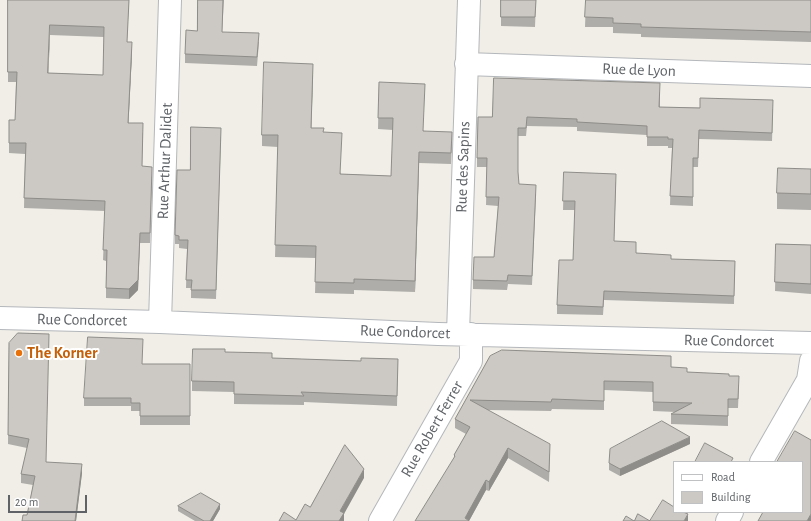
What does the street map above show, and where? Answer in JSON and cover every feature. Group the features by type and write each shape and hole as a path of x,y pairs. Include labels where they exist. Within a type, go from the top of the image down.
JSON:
{"street":[{"name":"Rue Arthur Dalidet","path":"160,322 170,0"},
{"name":"Rue des Sapins","path":"465,334 466,64 469,0"},
{"name":"Rue de Lyon","path":"466,64 811,76"},
{"name":"Rue Condorcet","path":"0,318 160,322 465,334 811,343"},
{"name":"Rue Robert Ferrer","path":"380,521 471,361 465,334"},
{"path":"762,461 808,380 811,361"}],"building":[{"path":"8,0 129,0 127,42 132,42 128,123 143,123 142,166 152,167 150,233 140,233 138,280 129,289 106,288 107,250 103,250 105,201 24,198 26,143 9,143 9,120 15,120 17,72 8,72","holes":["50,25 104,27 103,75 48,73"]},
{"path":"198,0 223,0 222,32 259,33 257,57 185,54 186,30 197,31"},
{"path":"501,0 536,0 535,17 501,17"},
{"path":"586,0 811,0 811,32 641,27 641,24 613,23 613,18 585,17"},
{"path":"264,62 313,64 311,128 324,128 323,132 342,133 340,174 391,176 393,118 378,118 379,82 425,84 423,131 452,132 451,153 419,152 415,281 354,279 354,283 315,282 316,246 275,245 278,135 262,135"},
{"path":"494,78 660,83 659,107 700,108 700,98 773,100 772,133 699,130 698,158 693,158 693,197 670,196 673,139 668,139 668,137 647,137 647,126 577,122 577,119 527,117 526,128 518,128 518,172 519,184 536,185 532,276 508,275 507,281 473,280 474,257 494,257 499,197 486,197 487,158 477,158 478,117 492,117"},
{"path":"191,127 221,128 216,290 191,290 192,280 186,280 188,240 179,240 179,236 175,235 177,170 190,170"},
{"path":"778,168 811,169 811,194 777,193"},
{"path":"564,172 616,174 614,241 636,242 636,253 671,255 671,259 735,261 734,296 604,291 603,307 557,305 559,260 573,260 575,201 563,201"},
{"path":"776,244 811,245 811,284 775,282"},
{"path":"18,333 49,334 46,462 82,464 75,521 22,521 23,515 27,515 35,476 21,474 29,439 8,435 9,343"},
{"path":"88,337 143,339 142,364 190,364 190,416 140,416 140,403 131,403 131,398 84,398"},
{"path":"193,349 225,349 225,352 272,353 272,358 361,361 361,358 398,359 397,396 301,392 304,396 234,394 234,382 192,381"},
{"path":"502,350 671,356 671,367 687,368 687,372 729,374 729,376 739,376 738,399 728,399 728,416 671,414 692,403 653,402 653,382 604,381 604,401 552,399 551,402 470,400 550,444 549,472 508,448 489,482 486,480 465,518 469,521 415,521 455,456 454,455 470,427 455,419 490,356"},
{"path":"662,421 690,437 620,469 609,463 610,449"},
{"path":"795,431 811,440 811,514 807,521 758,521 762,513 803,513 803,461 778,461"},
{"path":"705,443 733,458 732,461 696,461"},
{"path":"345,445 364,469 340,511 344,513 339,521 279,521 284,512 296,520 305,504 310,507"},
{"path":"201,493 220,504 210,521 204,521 178,506"},
{"path":"663,500 673,506 673,513 688,514 684,521 650,521"},
{"path":"638,514 650,521 634,521"},
{"path":"626,516 634,521 623,521"}],"place":[{"name":"The Korner","path":"19,353"}]}
